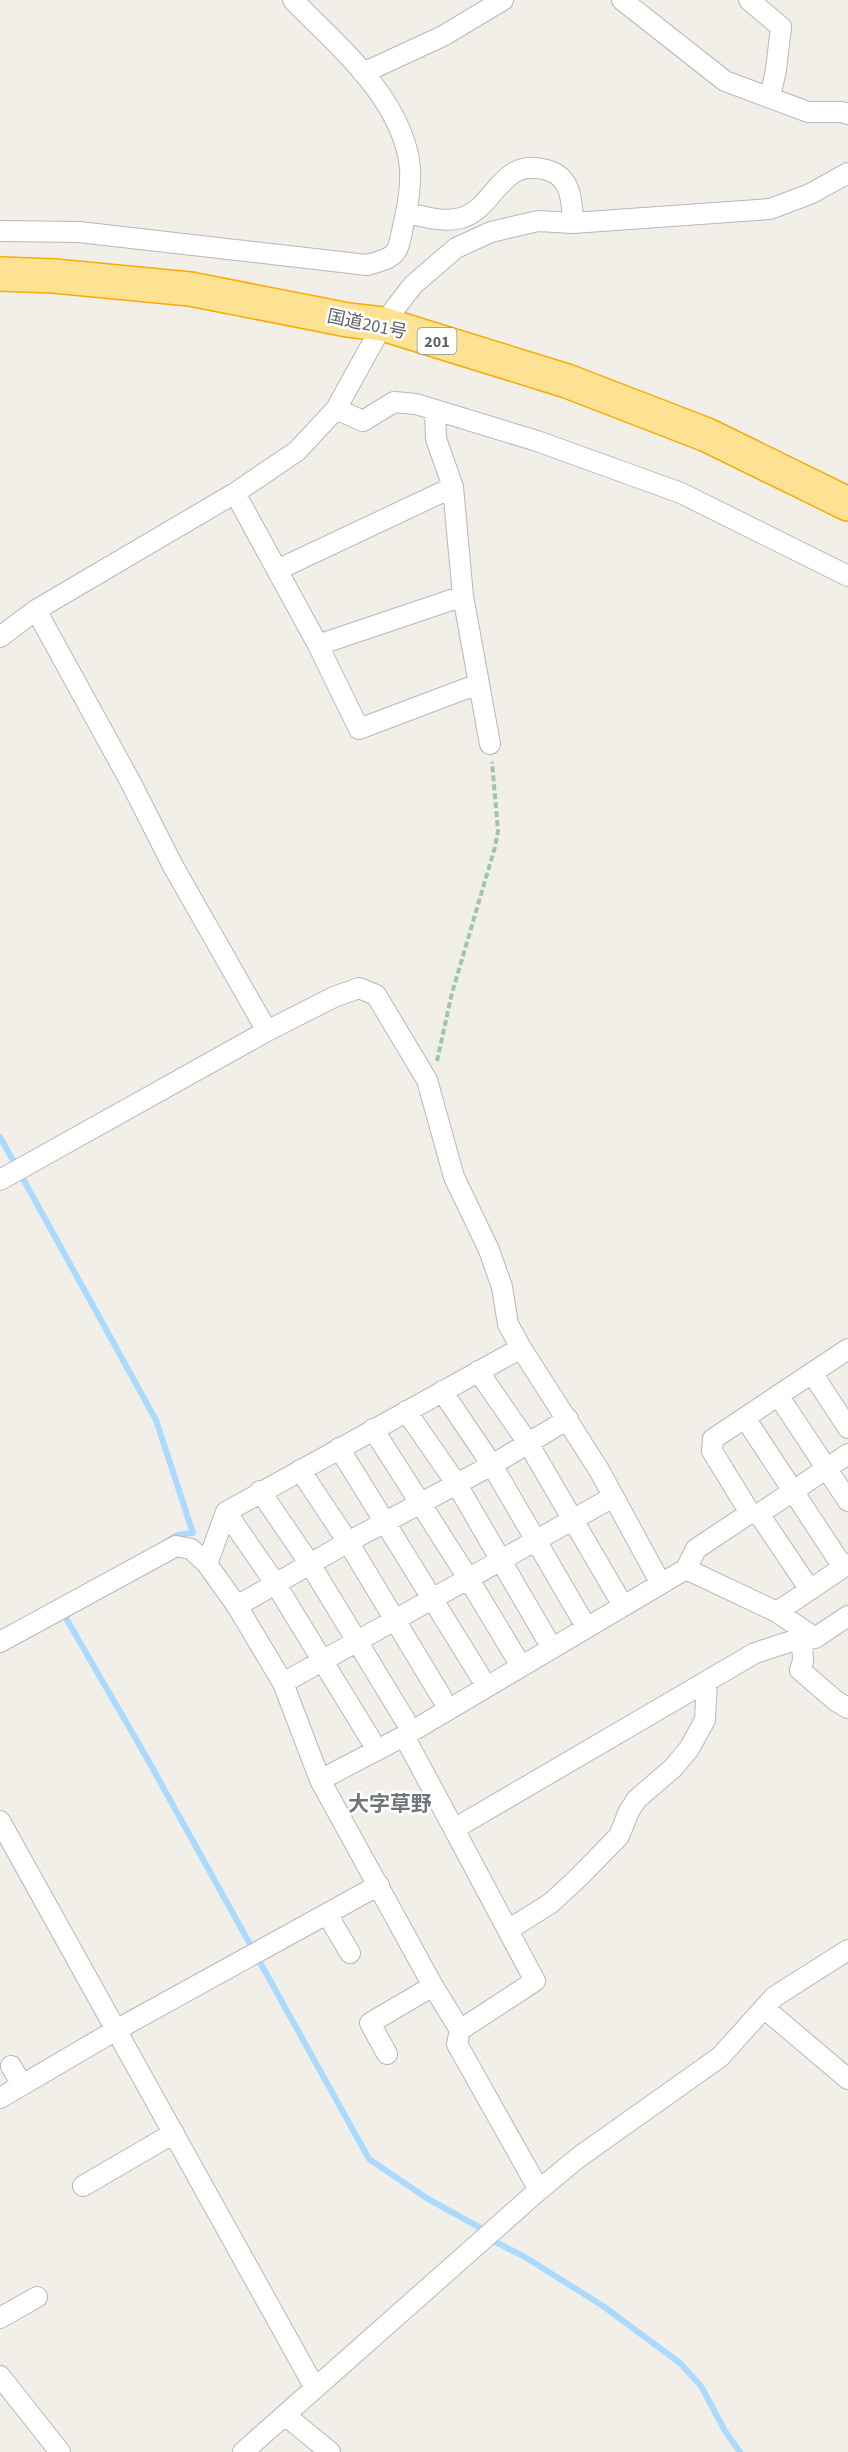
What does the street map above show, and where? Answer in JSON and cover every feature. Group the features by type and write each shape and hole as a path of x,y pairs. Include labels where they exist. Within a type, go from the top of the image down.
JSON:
{"highway":[{"name":"国道201号","path":"0,274 54,276 190,289 348,320 383,324 567,381 707,435 848,504"}],"street":[{"path":"0,231 79,232 367,265 382,261 399,250 406,213 410,168 396,121 363,73 293,0"},
{"path":"363,73 443,36 503,0"},
{"path":"622,0 725,81 808,112 848,114"},
{"path":"749,0 781,27 770,97"},
{"path":"406,213 448,220 463,218 479,208 497,185 515,171 535,166 555,172 565,184 572,195 573,223"},
{"path":"0,637 36,610 235,493 297,451 336,410 383,324 413,285 456,249 491,232 538,221 573,223 770,209 810,194 848,173"},
{"path":"336,410 363,421 394,402 416,404 537,441 681,493 848,576"},
{"path":"435,411 436,439 453,487 463,596 490,744"},
{"path":"277,570 453,487"},
{"path":"235,493 318,645 359,729 478,684"},
{"path":"318,645 463,596"},
{"path":"36,610 130,781 173,866 267,1031"},
{"path":"0,1180 267,1031 334,997 359,988 376,995 427,1080 453,1177 489,1250 501,1287 508,1324 521,1348 568,1419 613,1497 654,1582"},
{"path":"207,1564 226,1512 521,1348"},
{"path":"810,1590 712,1451 713,1439 847,1352"},
{"path":"478,1371 528,1443 618,1596"},
{"path":"812,1373 848,1428"},
{"path":"442,1391 492,1465 581,1618"},
{"path":"778,1395 848,1501"},
{"path":"406,1411 456,1483 546,1638"},
{"path":"745,1418 846,1565 777,1612"},
{"path":"237,1606 275,1582 492,1465 568,1419"},
{"path":"373,1429 468,1578 514,1656"},
{"path":"339,1448 480,1676"},
{"path":"342,1756 370,1740 404,1728 442,1698 618,1596 686,1569 696,1549 793,1491 848,1454"},
{"path":"300,1470 348,1542 442,1698"},
{"path":"261,1491 310,1564 357,1641 535,1981 460,2030"},
{"path":"283,1683 613,1497"},
{"path":"226,1512 275,1582 324,1660 370,1740"},
{"path":"0,1642 176,1546 191,1549 207,1564 237,1606 283,1683 320,1780 433,1986 460,2030 457,2044 539,2190"},
{"path":"686,1569 777,1612 809,1639"},
{"path":"320,1780 404,1728 654,1582"},
{"path":"454,1829 755,1653 809,1639 848,1616"},
{"path":"809,1639 800,1671 848,1708"},
{"path":"508,1930 551,1903 602,1854 619,1836 629,1811 638,1799 673,1768 690,1749 705,1720 706,1682"},
{"path":"0,1821 315,2388"},
{"path":"0,2098 116,2030 379,1885"},
{"path":"327,1914 350,1953"},
{"path":"243,2452 539,2190 579,2157 720,2057 774,1997 848,1950"},
{"path":"387,2054 370,2023 433,1986"},
{"path":"764,2008 848,2079"},
{"path":"11,2066 22,2085"},
{"path":"83,2186 174,2133"},
{"path":"0,2318 38,2297"},
{"path":"0,2376 60,2452"},
{"path":"285,2415 330,2452"}],"path":[{"path":"427,1080 436,1065 452,993 495,848 498,831 490,744"}],"waterway":[{"path":"0,1137 156,1420 193,1533 177,1535 167,1541"},
{"path":"63,1613 148,1760 369,2159 428,2199 486,2231"},
{"path":"490,2239 525,2257 603,2306 680,2363 701,2386 725,2431 740,2452"}],"district":[{"name":"大字草野","path":"390,1804"}]}
